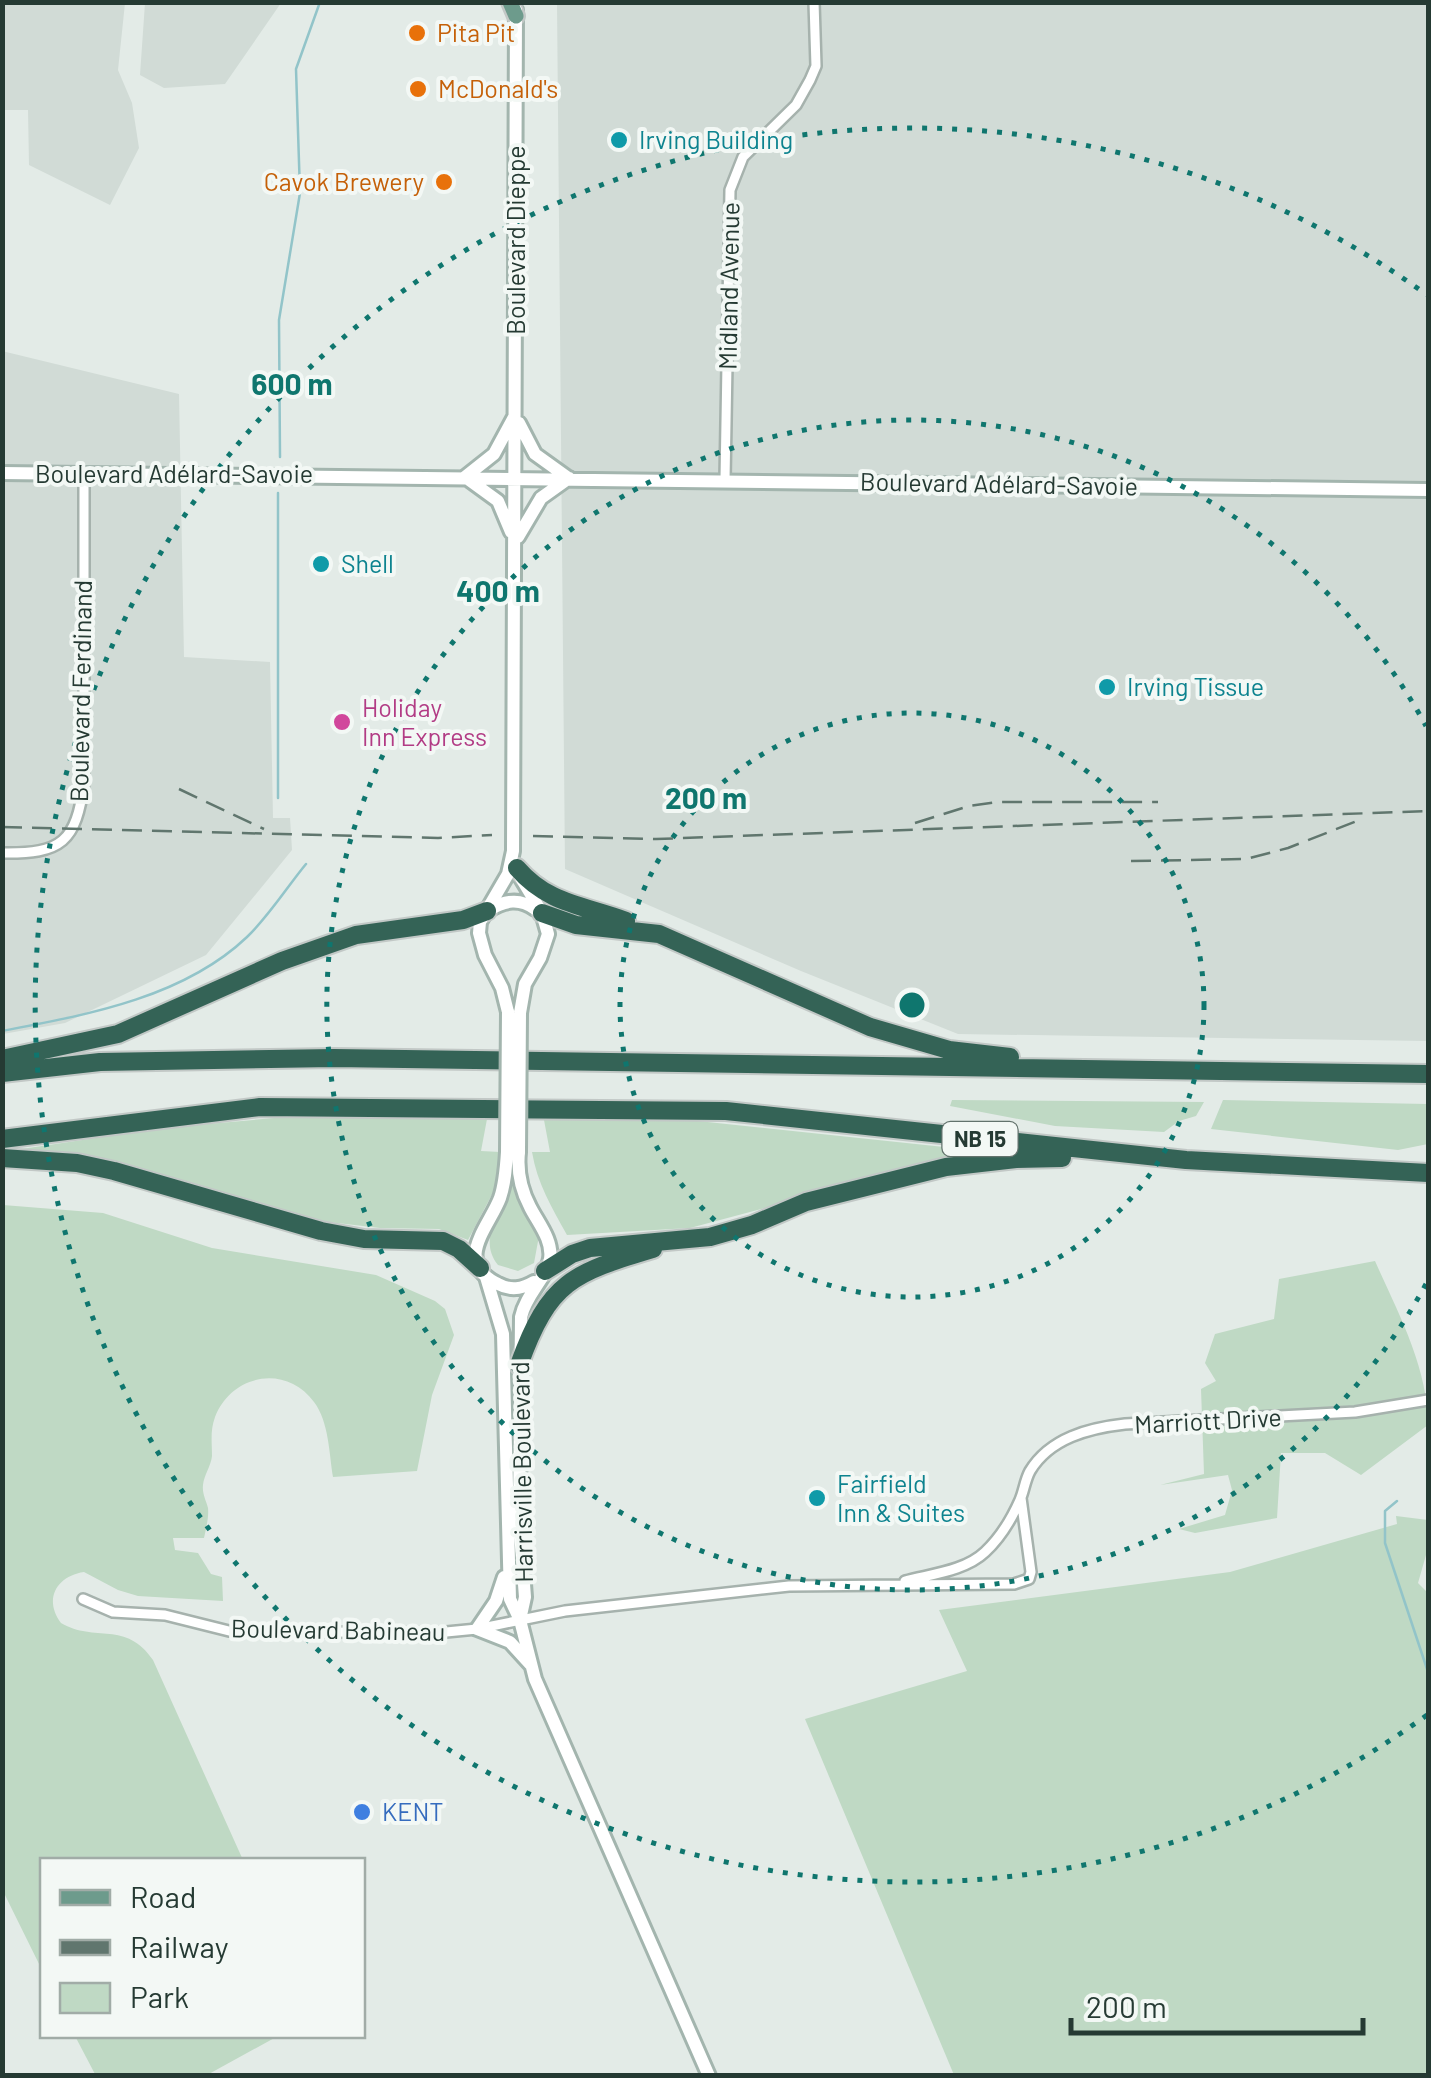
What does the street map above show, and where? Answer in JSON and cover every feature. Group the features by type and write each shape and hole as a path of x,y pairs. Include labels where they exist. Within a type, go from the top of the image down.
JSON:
{"highway":[{"path":"515,859 534,887 555,899 660,934 850,1019 932,1046 997,1056 1214,1071"},
{"path":"2,1059 118,1034 282,962 356,935 463,920 487,911"},
{"path":"542,913 576,924 660,934"},
{"path":"2,1073 100,1062 334,1058 1428,1074"},
{"name":"NB 15","path":"2,1139 260,1107 726,1111 1186,1160 1428,1173"},
{"path":"2,1158 67,1162 114,1171 321,1231 364,1239 443,1241 459,1249 483,1272"},
{"path":"519,1365 547,1305 566,1283 588,1268 752,1225 806,1202 946,1167 1052,1158 1186,1160"},
{"path":"542,1275 572,1254 590,1248 683,1241"}],"main road":[{"name":"Boulevard Dieppe","path":"515,859 516,6"},
{"path":"515,414 494,454 466,477 498,501 515,544"},
{"path":"515,414 532,451 569,478 541,498 515,544"},
{"name":"Boulevard Adélard-Savoie","path":"2,473 466,477 515,484 569,478 1428,490"},
{"path":"514,1012 480,943 480,922 515,859"},
{"path":"514,1012 548,934 542,913 522,885 515,859"},
{"path":"487,911 507,901 519,901 542,913"},
{"name":"Harrisville Boulevard","path":"514,1012 513,1152 524,1195 550,1246 542,1275 520,1317 520,1563 525,1596 520,1620"},
{"name":"Harrisville Boulevard","path":"513,1152 501,1194 475,1247 502,1334 507,1564 510,1599 520,1620"},
{"path":"483,1272 496,1284 517,1289 542,1275"},
{"path":"507,1564 496,1601 477,1629 510,1642 532,1666"},
{"path":"520,1620 532,1666 709,2076"}],"street":[{"name":"Midland Avenue","path":"725,480 730,190 743,157 796,105 810,80 816,66 814,2"},
{"name":"Boulevard Ferdinand","path":"2,853 45,850 66,841 75,829 81,806 84,472"},
{"name":"Marriott Drive","path":"893,1585 964,1566 984,1554 1021,1498 1030,1470 1070,1436 1124,1424 1355,1412 1428,1400"},
{"name":"Marriott Drive","path":"520,1620 565,1611 788,1586 1024,1583 1029,1579 1032,1560 1021,1498"},
{"name":"Boulevard Babineau","path":"83,1600 113,1612 165,1615 229,1631 436,1633 520,1620"}],"shaded area":[{"path":"145,2 281,3 225,84 164,88 140,75"},
{"path":"2,3 125,3 118,70 132,103 139,148 110,205 29,165 28,110 3,110"},
{"path":"557,3 1428,3 1428,1041 958,1034 565,869"},
{"path":"2,351 179,394 184,657 270,662 273,818 290,818 292,850 206,955 65,1023 3,1034"}],"green space":[{"path":"952,1100 1204,1102 1196,1116 1179,1121 1164,1132 1055,1126 950,1106"},
{"path":"1223,1100 1428,1104 1428,1144 1398,1150 1211,1129"},
{"path":"308,1115 670,1118 1001,1153 855,1184 690,1228 567,1235 534,1163 532,1152 550,1152 544,1120 487,1119 481,1151 500,1152 497,1185 468,1240 439,1229 380,1228 303,1219 15,1150 163,1128"},
{"path":"511,1184 517,1184 539,1236 534,1263 518,1271 498,1265 490,1244"},
{"path":"3,1205 103,1213 212,1248 376,1275 435,1301 445,1309 454,1335 432,1395 417,1471 333,1477 328,1438 314,1402 289,1382 260,1379 233,1391 213,1422 212,1456 203,1485 208,1512 204,1538 173,1538 175,1550 198,1553 211,1574 222,1577 223,1601 138,1596 84,1572 66,1578 53,1597 61,1623 132,1640 153,1660 242,1858 40,1858 40,1966 3,1891"},
{"path":"1375,1261 1417,1361 1428,1425 1361,1475 1325,1453 1281,1453 1277,1518 1195,1533 1179,1529 1225,1515 1232,1490 1228,1475 1160,1485 1204,1474 1201,1389 1216,1381 1205,1363 1215,1334 1274,1319 1279,1279"},
{"path":"1396,1516 1428,1520 1428,1548 1418,1583 1428,1593 1428,2075 954,2075 805,1719 967,1671 939,1610 1230,1572 1397,1524"},
{"path":"76,2038 274,2038 207,2075 96,2076"}],"waterway":[{"path":"280,457 279,320 300,193 296,69 320,2"},
{"path":"278,493 278,798"},
{"path":"2,1031 132,1001 194,975 247,937 306,864"},
{"path":"1397,1501 1385,1511 1385,1543 1428,1672"}],"railway":[{"path":"179,789 264,829"},
{"path":"915,823 969,806 997,802 1158,802"},
{"path":"533,836 656,839 1428,811"},
{"path":"1131,861 1246,859 1288,848 1357,821"},
{"path":"2,827 438,838 492,835"}],"place":[{"name":"Pita Pit","path":"417,33"},
{"name":"McDonald's","path":"418,89"},
{"name":"Irving Building","path":"619,140"},
{"name":"Cavok Brewery","path":"444,182"},
{"name":"Shell","path":"321,564"},
{"name":"Irving Tissue","path":"1107,687"},
{"name":"Holiday Inn Express","path":"342,722"},
{"name":"Fairfield Inn & Suites","path":"817,1498"},
{"name":"KENT","path":"362,1812"}]}
